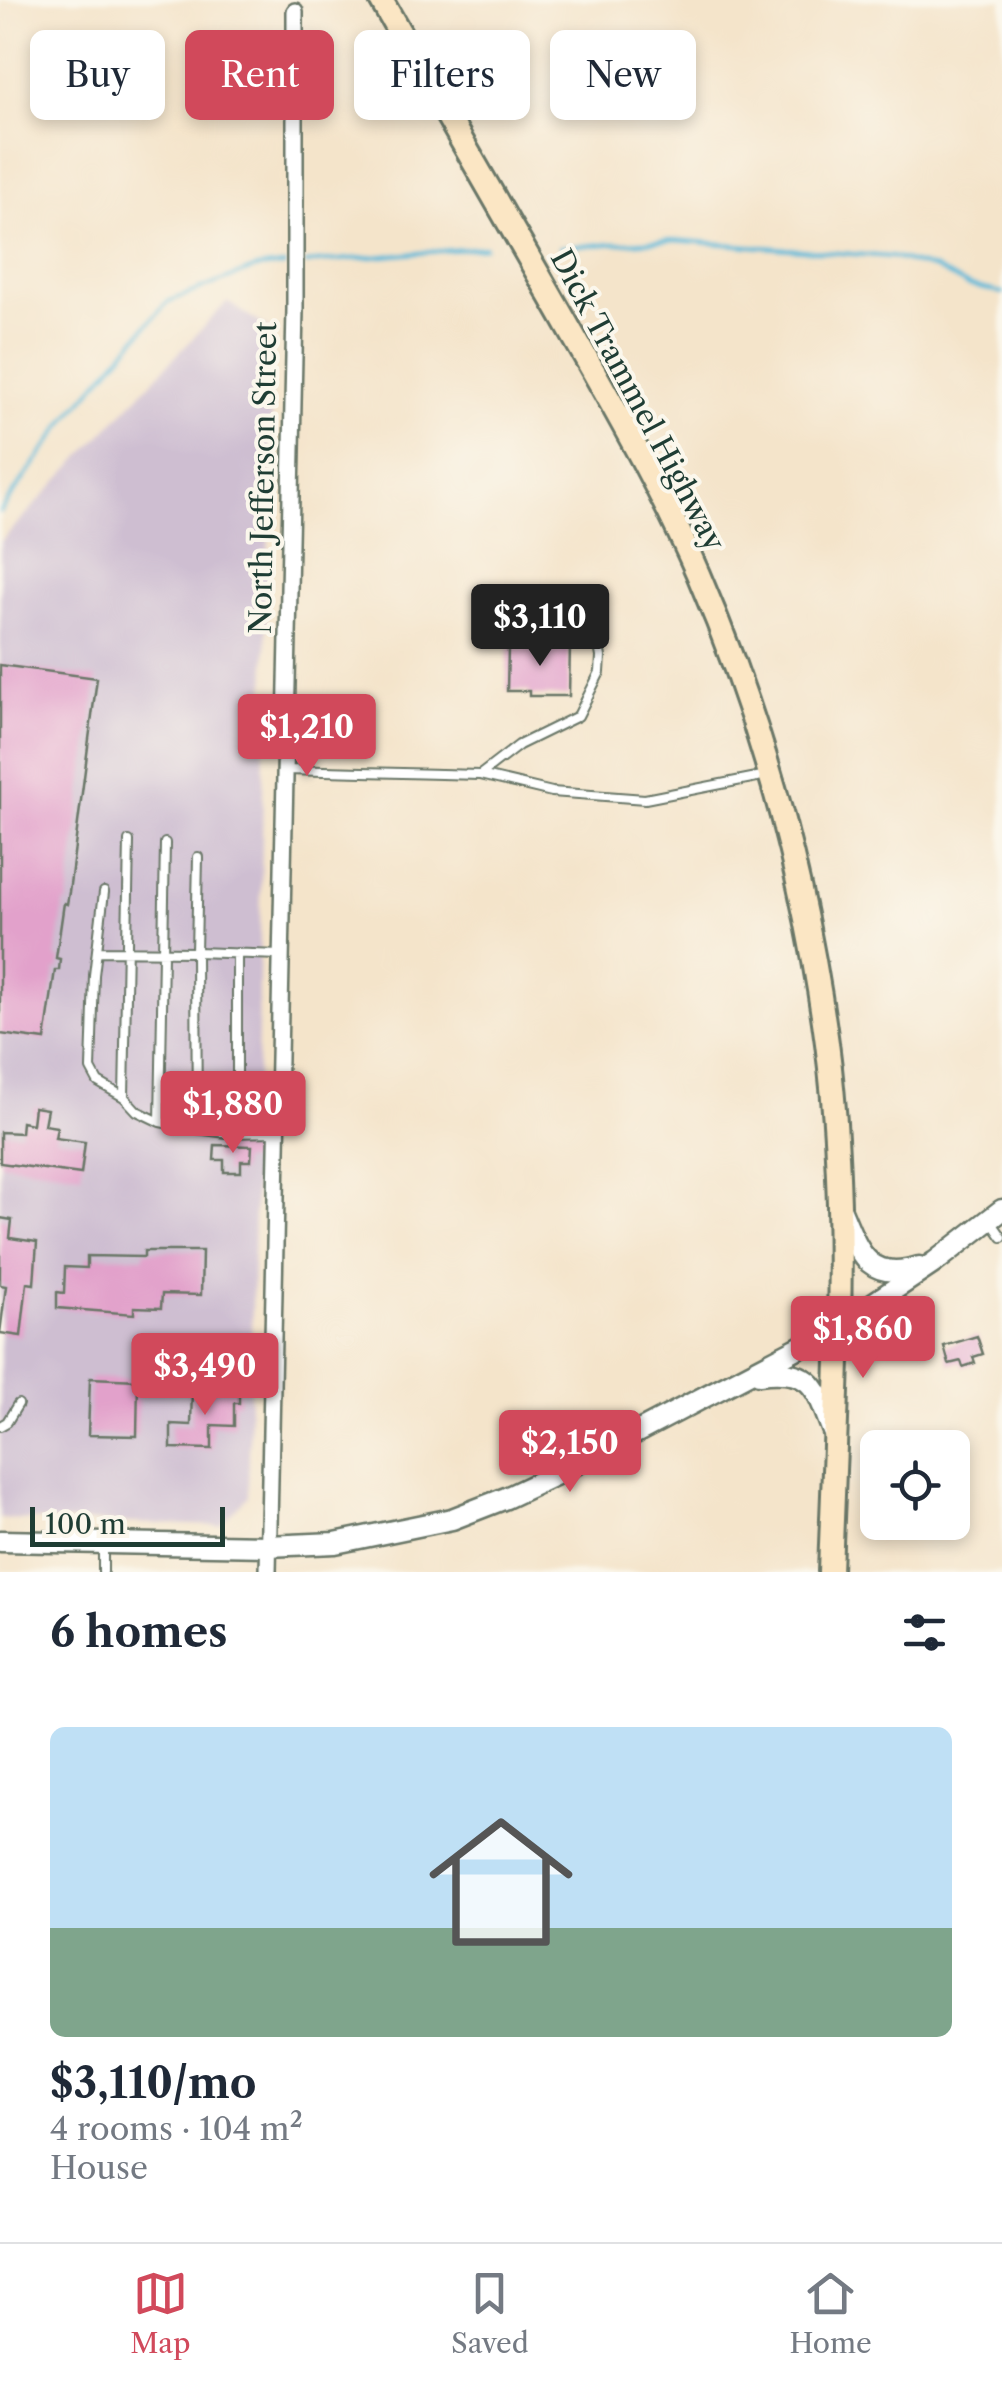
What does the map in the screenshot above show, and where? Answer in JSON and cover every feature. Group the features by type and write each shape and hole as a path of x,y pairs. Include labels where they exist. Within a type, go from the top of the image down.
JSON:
{"main road":[{"name":"Dick Trammel Highway","path":"382,0 667,507 724,637 771,774 817,976 840,1206 830,1572"}],"street":[{"name":"North Jefferson Street","path":"268,1572 295,308 295,11"},
{"path":"840,1206 859,1252 876,1270 899,1273 935,1262"},
{"path":"0,1541 268,1546 335,1542 452,1519 541,1481 838,1327 998,1222"},
{"path":"747,1376 784,1371 803,1377 817,1391 834,1434"}],"lane":[{"path":"480,775 519,746 578,716 600,672 593,612"},
{"path":"284,770 480,775 552,792 645,799 771,774"},
{"path":"124,1097 130,841"},
{"path":"160,1122 164,844"},
{"path":"197,1128 198,857"},
{"path":"104,892 96,951 91,1069 98,1082 160,1122 237,1132 277,1132"},
{"path":"96,951 280,955"},
{"path":"237,954 237,1132"},
{"path":"0,1426 18,1404"},
{"path":"103,1543 103,1572"}],"shaded area":[{"path":"227,302 273,331 248,1496 220,1526 0,1519 0,542"}],"building":[{"path":"530,642 570,643 569,696 529,696 529,691 507,691 508,647 530,647"},
{"path":"0,665 97,678 69,892 56,958 60,959 59,970 55,970 45,1040 0,1034"},
{"path":"34,1107 47,1109 44,1125 57,1127 55,1138 85,1142 81,1174 0,1163 0,1132 21,1133 22,1122 32,1124"},
{"path":"215,1145 252,1146 251,1161 241,1161 241,1172 224,1172 224,1160 214,1160"},
{"path":"0,1218 12,1220 10,1238 37,1242 34,1284 27,1283 21,1336 0,1333 6,1286 0,1285"},
{"path":"144,1251 202,1251 201,1295 162,1294 161,1308 134,1307 134,1314 57,1308 57,1292 64,1293 65,1267 87,1268 87,1256 144,1257"},
{"path":"977,1336 983,1354 973,1357 975,1363 963,1367 961,1361 949,1364 944,1346"},
{"path":"90,1378 138,1380 137,1436 88,1435"},
{"path":"192,1389 239,1390 239,1403 234,1403 234,1426 212,1425 212,1449 171,1448 171,1424 191,1425"}],"waterway":[{"path":"560,247 673,240 891,257 936,269 967,285 1002,293"},
{"path":"306,263 485,247"},
{"path":"0,512 69,416 167,302 256,268 284,265"}]}
